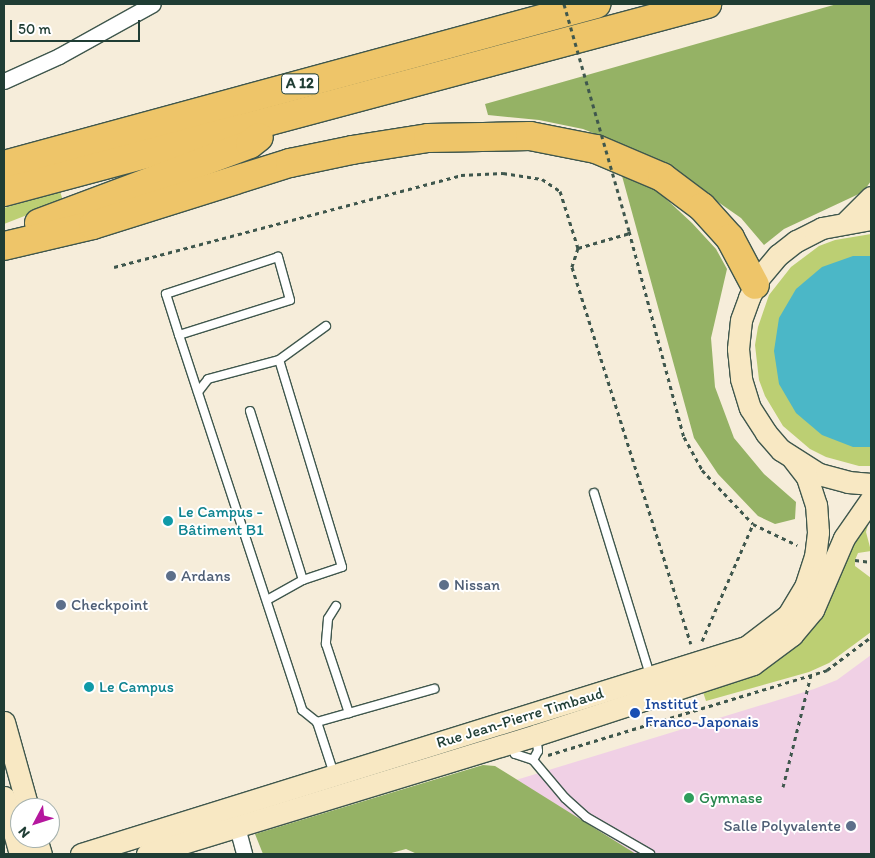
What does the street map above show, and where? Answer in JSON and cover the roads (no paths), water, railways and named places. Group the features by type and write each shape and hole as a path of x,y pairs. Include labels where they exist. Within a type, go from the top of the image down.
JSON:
{"highway":[{"name":"A 12","path":"4,165 596,4"},
{"name":"A 12","path":"4,192 707,4"},
{"path":"4,238 250,144 278,119"},
{"path":"4,246 93,225 290,163 352,150 438,138 530,136 596,149 662,177 702,207 730,238 755,285"}],"main road":[{"path":"847,221 871,197"},
{"path":"871,219 847,221 815,230 796,241 773,261 755,285 738,334 740,379 750,408 762,427 793,459 833,479 871,484"},
{"name":"Rue Jean-Pierre Timbaud","path":"533,725 651,677 746,647 776,626 798,600 815,557 818,521 807,477 793,459"},
{"name":"Rue Jean-Pierre Timbaud","path":"82,854 338,785 533,725 753,664 792,636 813,610 844,538 871,499"},
{"path":"4,722 25,798"},
{"name":"Rue Jean-Pierre Timbaud","path":"147,854 237,827 338,785"},
{"path":"4,797 20,854"},
{"path":"4,847 6,854"}],"street":[{"path":"4,81 59,56 153,4"},
{"path":"237,827 244,854"}],"lane":[{"path":"178,336 290,300 278,257 166,294 178,336 302,710 317,722 338,785"},
{"path":"198,392 208,379 279,360 326,326"},
{"path":"267,600 303,580 342,567 279,360"},
{"path":"250,410 303,580"},
{"path":"594,493 651,677"},
{"path":"336,606 328,619 326,644 348,713"},
{"path":"317,722 434,690"},
{"path":"533,725 538,752 533,760"},
{"path":"505,734 515,754 533,760 565,798 586,817 650,854"}],"water":[{"path":"853,256 871,256 871,447 853,447 822,435 796,413 779,384 774,351 779,318 796,289 822,267"}],"place":[{"name":"Le Campus - Bâtiment B1","path":"168,521"},
{"name":"Ardans","path":"171,576"},
{"name":"Nissan","path":"444,585"},
{"name":"Checkpoint","path":"61,605"},
{"name":"Le Campus","path":"89,687"},
{"name":"Institut Franco-Japonais","path":"635,713"},
{"name":"Gymnase","path":"689,798"},
{"name":"Salle Polyvalente","path":"851,826"}]}
